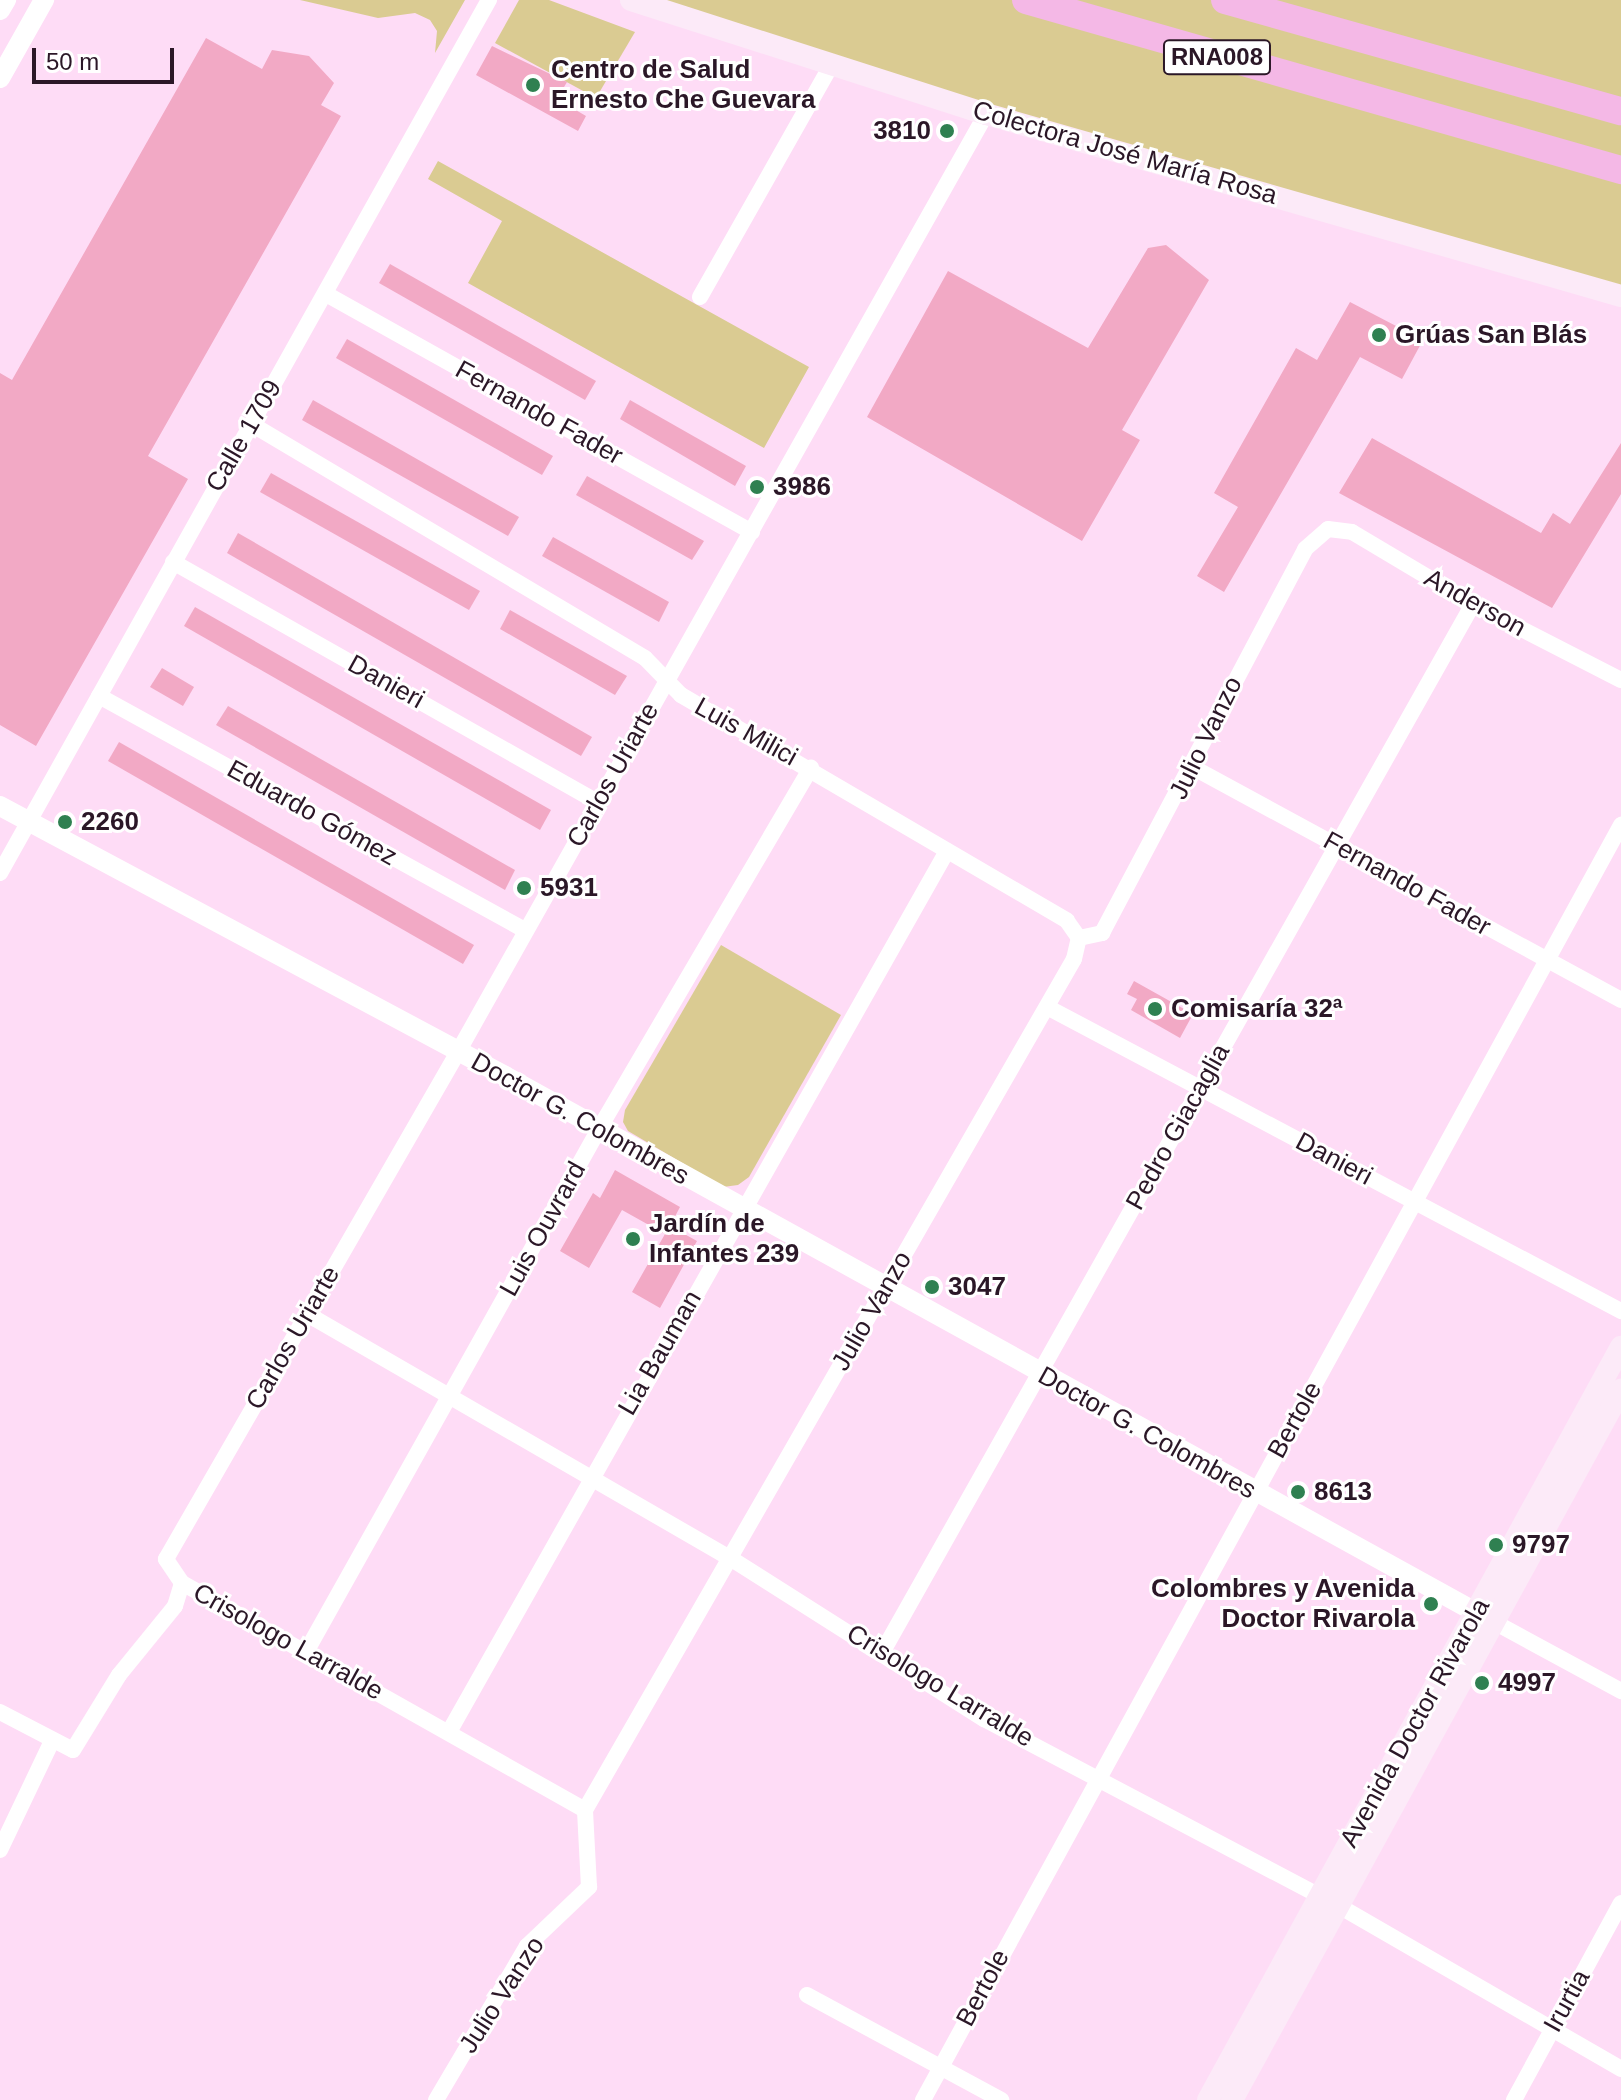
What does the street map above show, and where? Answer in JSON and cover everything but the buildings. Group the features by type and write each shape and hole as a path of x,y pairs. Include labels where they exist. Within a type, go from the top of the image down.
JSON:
{"highway":[{"name":"RNA008","path":"1026,0 1621,170"},
{"name":"RNA008","path":"1225,0 1621,111"}],"main road":[{"name":"Colectora José María Rosa","path":"631,0 986,114 1621,296"},
{"name":"Avenida Doctor Rivarola","path":"1208,2100 1329,1901 1485,1617 1621,1347"},
{"name":"Avenida Doctor Rivarola","path":"1485,1617 1621,1390"},
{"name":"Avenida Doctor Rivarola","path":"1232,2100 1329,1901"}],"street":[{"path":"0,10 6,0"},
{"path":"0,78 44,0"},
{"name":"Calle 1709","path":"0,873 489,0"},
{"path":"700,297 831,65"},
{"name":"Carlos Uriarte","path":"166,1559 458,1052 986,114"},
{"name":"Fernando Fader","path":"326,294 752,532"},
{"name":"Luis Milici","path":"251,424 645,658 681,695 811,768 1067,921 1079,938"},
{"name":"Anderson","path":"1328,529 1352,532 1473,604 1621,680"},
{"name":"Julio Vanzo","path":"436,2100 527,1946 589,1887 585,1810 1047,1007 1074,959 1079,938 1102,933 1194,768 1201,743 1305,549 1328,529"},
{"name":"Danieri","path":"173,562 598,802"},
{"name":"Pedro Giacaglia","path":"883,1651 1473,604"},
{"name":"Eduardo Gómez","path":"99,696 525,930"},
{"name":"Luis Ouvrard","path":"306,1652 599,1129 811,768"},
{"name":"Fernando Fader","path":"1194,768 1621,1000"},
{"name":"Doctor G. Colombres","path":"0,806 458,1052 885,1290 1621,1691"},
{"name":"Bertole","path":"923,2100 1621,825"},
{"name":"Lia Bauman","path":"449,1732 590,1477 947,851"},
{"name":"Danieri","path":"1047,1007 1621,1311"},
{"name":"Crisologo Larralde","path":"307,1314 730,1558 883,1651 984,1719 1098,1776 1329,1901 1621,2069"},
{"name":"Crisologo Larralde","path":"166,1559 182,1583 585,1810"},
{"path":"0,1712 73,1750 119,1675 175,1606 182,1583"},
{"path":"0,1850 52,1741"},
{"name":"Irurtia","path":"1514,2100 1621,1903"},
{"path":"807,1995 1001,2100"}],"shaded area":[{"path":"300,0 465,0 435,53 437,31 430,20 415,13 378,18"},
{"path":"519,0 549,0 635,32 596,98 495,43"},
{"path":"631,0 1621,0 1621,296"},
{"path":"438,161 809,367 764,448 468,283 502,221 428,179"},
{"path":"721,945 841,1015 749,1177 738,1185 723,1187 628,1131 623,1122 625,1110"}],"place":[{"name":"Centro de Salud Ernesto Che Guevara","path":"533,85"},
{"name":"3810","path":"947,131"},
{"name":"Grúas San Blás","path":"1379,335"},
{"name":"3986","path":"757,487"},
{"name":"2260","path":"65,822"},
{"name":"5931","path":"524,888"},
{"name":"Comisaría 32ª","path":"1155,1009"},
{"name":"Jardín de Infantes 239","path":"633,1239"},
{"name":"3047","path":"932,1287"},
{"name":"8613","path":"1298,1492"},
{"name":"9797","path":"1496,1545"},
{"name":"Colombres y Avenida Doctor Rivarola","path":"1431,1604"},
{"name":"4997","path":"1482,1683"}]}
